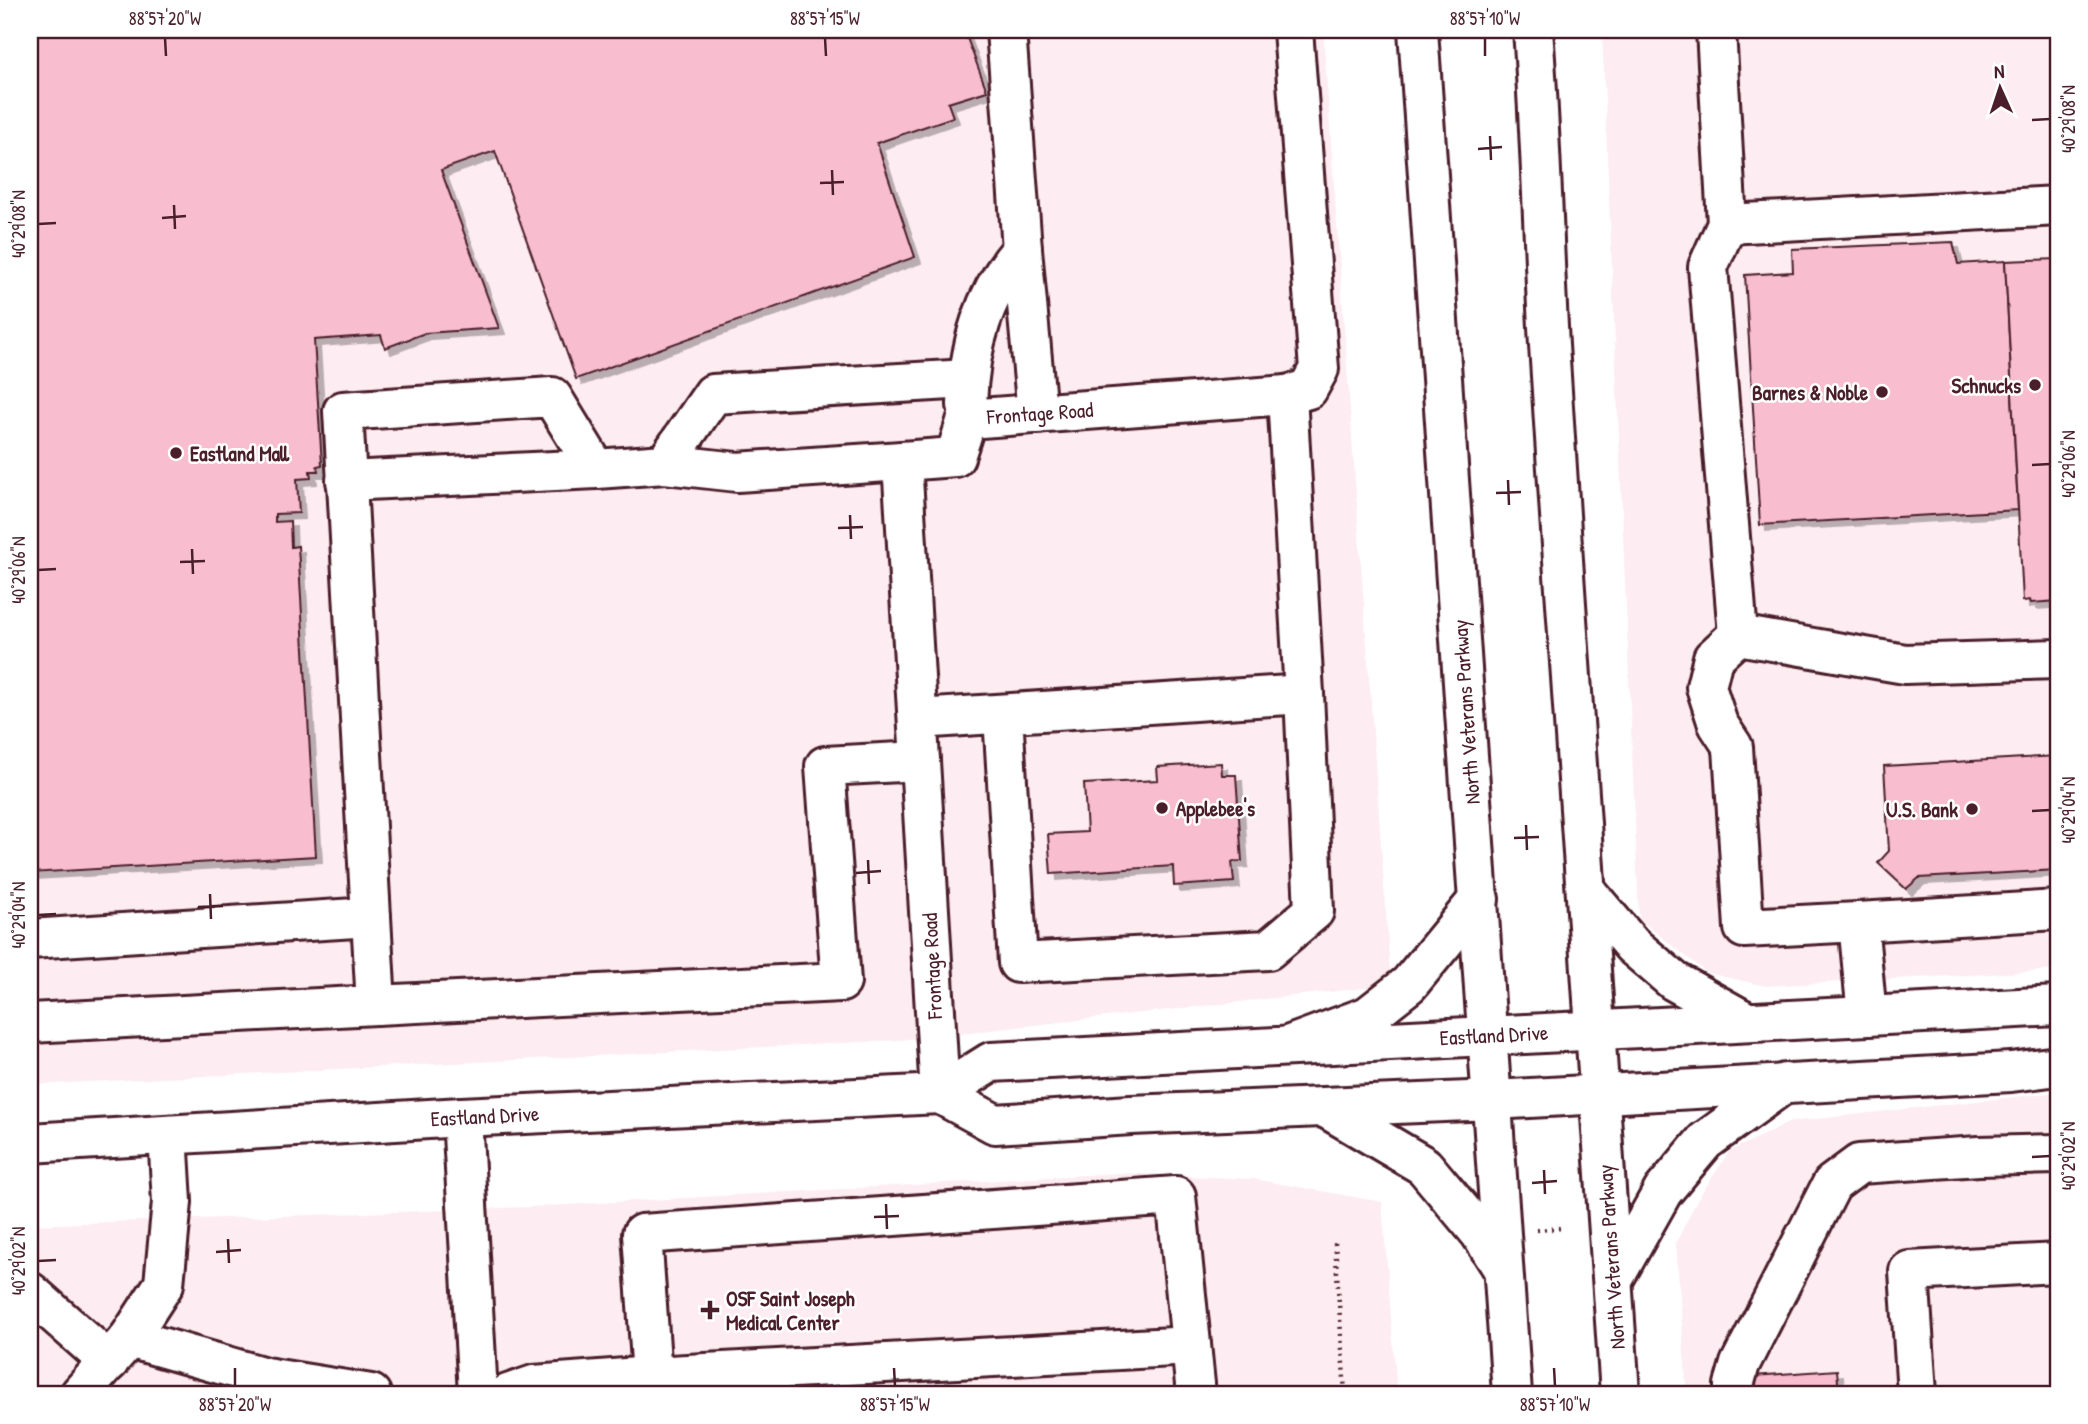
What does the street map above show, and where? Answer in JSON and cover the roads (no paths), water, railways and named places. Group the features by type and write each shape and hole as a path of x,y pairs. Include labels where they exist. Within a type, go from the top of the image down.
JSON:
{"main road":[{"path":"1006,30 1037,414"},
{"name":"Frontage Road","path":"940,1094 902,461 955,457 967,419 1287,395 1307,389 1319,369 1293,30"},
{"name":"North Veterans Parkway","path":"1418,30 1512,1394"},
{"name":"North Veterans Parkway","path":"1532,30 1541,139 1549,341 1620,1394"},
{"path":"1716,30 1727,224 1708,267 1738,635"},
{"path":"1727,224 2058,206"},
{"path":"967,419 972,351 1005,268 1022,249"},
{"path":"665,464 713,394 968,379"},
{"path":"1003,715 1018,963 1268,950 1314,911 1287,395"},
{"path":"376,1005 343,411 552,397 596,469"},
{"path":"346,481 665,464 737,472 902,461"},
{"path":"1738,635 1905,664 2058,659"},
{"path":"1738,635 1713,658 1706,687 1718,724 1733,747 1744,928 2058,910"},
{"path":"918,719 1304,694"},
{"path":"30,1023 841,982 825,766 920,761"},
{"path":"1586,891 1632,945 1674,981 1747,1022"},
{"path":"1290,1045 1368,1016 1409,984 1479,899"},
{"path":"30,939 371,917"},
{"path":"1858,922 1867,1016"},
{"name":"Eastland Drive","path":"30,1143 462,1117 940,1094 991,1062 2058,1006"},
{"path":"940,1094 995,1124 2011,1072 2058,1066"},
{"path":"1613,1280 1663,1191 1705,1141 1785,1083"},
{"path":"1324,1107 1424,1166 1480,1233 1503,1269"},
{"path":"462,1117 478,1394"},
{"path":"80,1394 119,1350 164,1284 172,1202 169,1135"},
{"path":"1734,1394 1740,1364 1832,1184 1859,1164 2058,1154"},
{"path":"652,1376 642,1234 1176,1196 1196,1394"},
{"path":"1917,1394 1909,1271 2058,1263"},
{"path":"30,1292 119,1350 372,1394"},
{"path":"508,1394 534,1385 652,1376 863,1379 1191,1346"}],"place":[{"name":"Schnucks","path":"2035,385"},
{"name":"Barnes & Noble","path":"1882,392"},
{"name":"Eastland Mall","path":"176,453"},
{"name":"Applebee's","path":"1162,808"},
{"name":"U.S. Bank","path":"1972,809"},
{"name":"OSF Saint Joseph Medical Center","path":"710,1310"}]}
